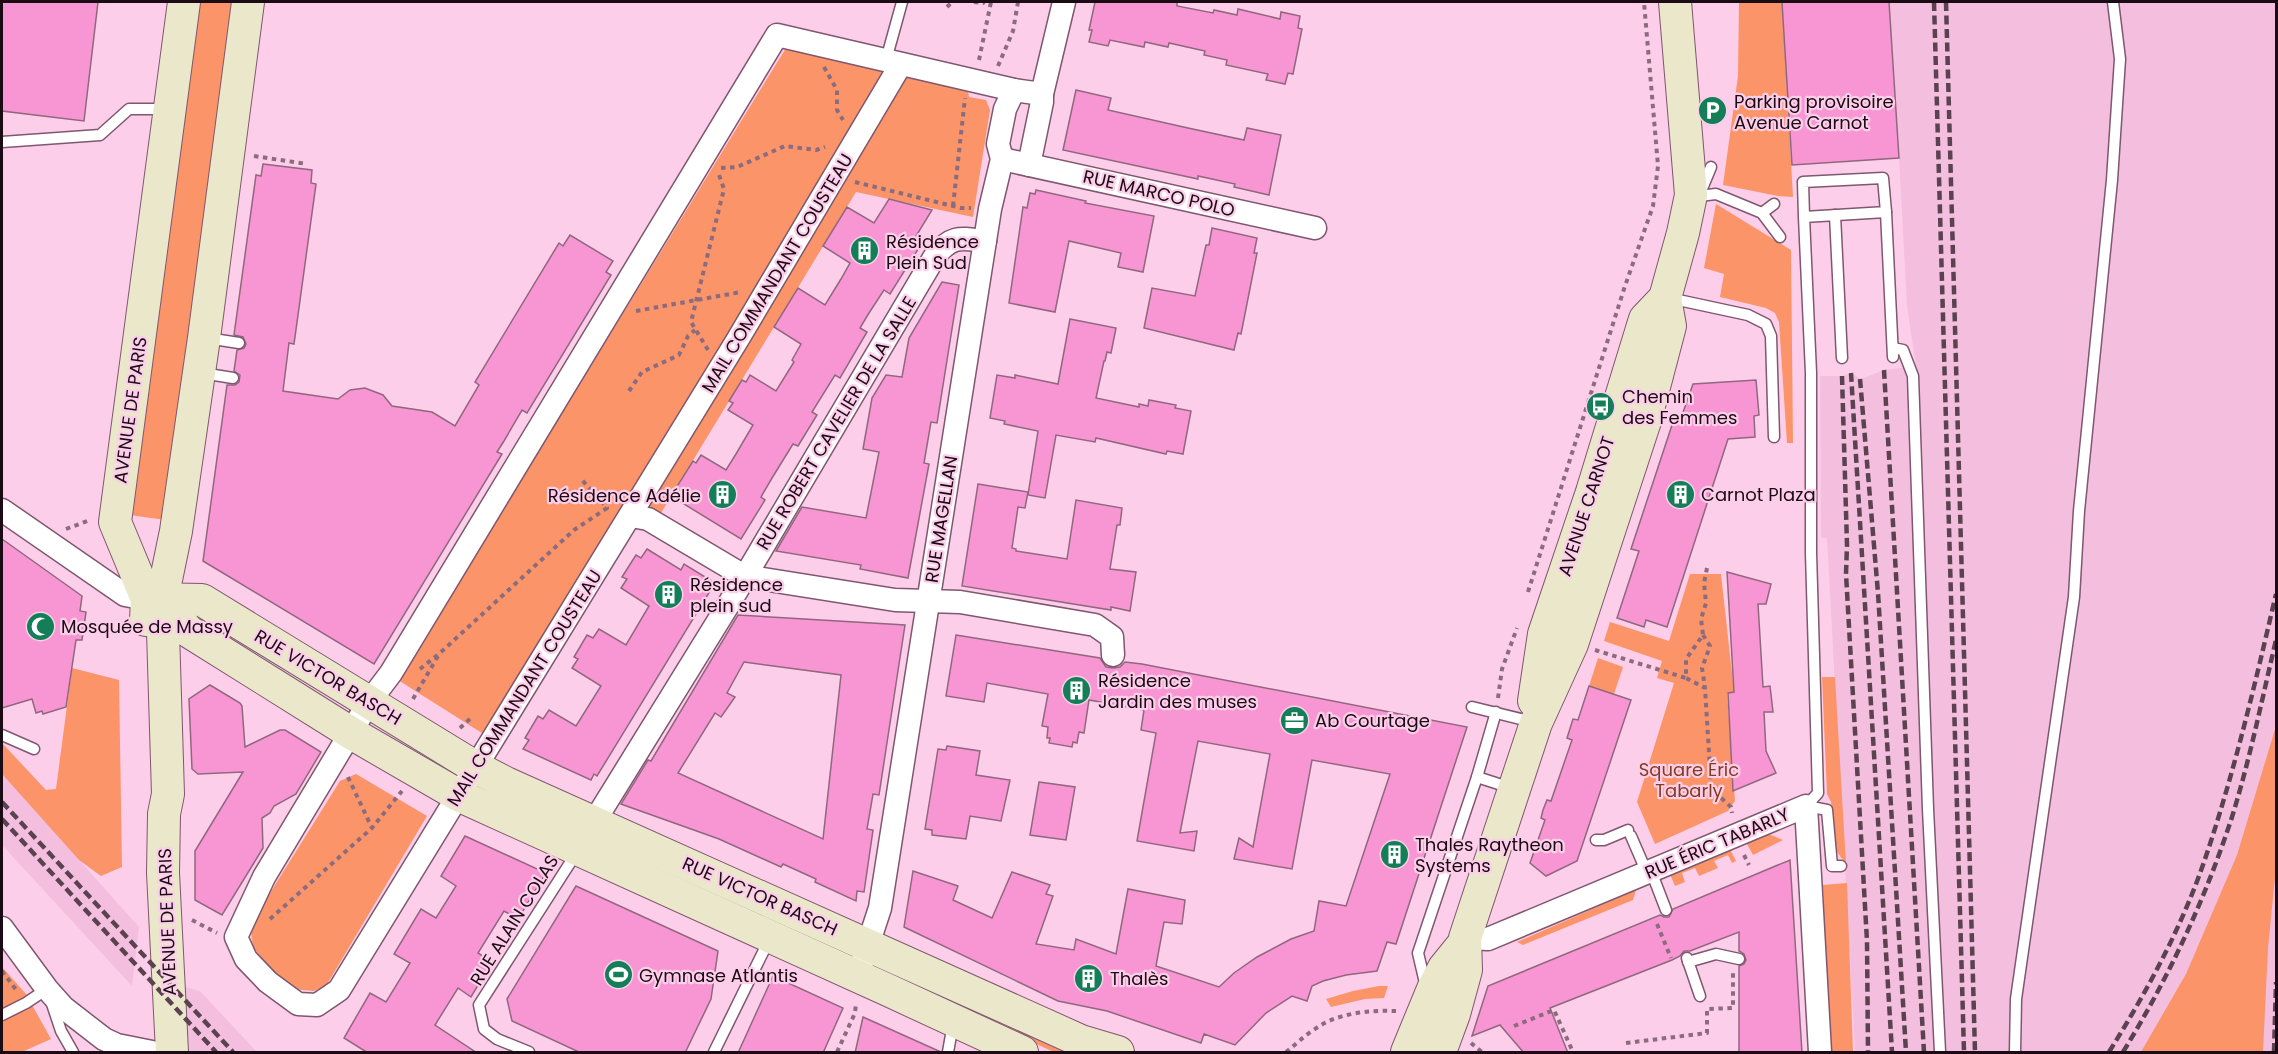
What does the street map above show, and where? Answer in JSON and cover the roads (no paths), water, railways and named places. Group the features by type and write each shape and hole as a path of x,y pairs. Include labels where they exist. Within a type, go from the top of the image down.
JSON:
{"street":[{"name":"AVENUE DE PARIS","path":"154,599 115,522 184,2"},
{"name":"AVENUE DE PARIS","path":"164,1047 164,814 168,794 154,599 176,531 248,2"},
{"path":"1029,165 1042,94 1064,2"},
{"name":"AVENUE CARNOT","path":"1407,1053 1444,968 1465,940 1536,723 1534,702 1544,634 1592,492 1645,319 1665,298 1685,224 1691,195 1674,2"},
{"path":"351,732 369,702 391,674 777,35 860,55 979,78 1014,90 1042,94"},
{"name":"MAIL COMMANDANT COUSTEAU","path":"351,732 264,877 236,937 246,959 268,982 298,1004 317,1005 339,990 721,368 857,138 893,62"},
{"name":"RUE MAGELLAN","path":"859,976 880,908 990,209 1002,159 998,144 1005,109 1014,90"},
{"name":"RUE MARCO POLO","path":"1002,159 1315,228"},
{"name":"RUE ROBERT CAVELIER DE LA SALLE","path":"594,822 935,256 946,243 962,238 985,241"},
{"path":"2,510 125,595 154,599"},
{"path":"630,516 648,519 744,576 895,600 928,603 960,602 1095,625 1112,637 1113,655"},
{"name":"RUE VICTOR BASCH","path":"154,599 202,600 475,767 1081,1041 1118,1053"},
{"name":"RUE VICTOR BASCH","path":"154,599 188,631 458,795 770,938 859,976 1022,1053"},
{"name":"RUE ÉRIC TABARLY","path":"1465,940 1488,939 1806,806 1820,1053"},
{"path":"2,928 64,1008 104,1039 117,1045 164,1047"},
{"name":"AVENUE CARNOT","path":"1440,1053 1466,970 1465,940"}],"lane":[{"path":"893,62 903,2"},
{"path":"2015,1053 2016,999 2074,597 2079,511 2113,158 2120,59 2114,2"},
{"path":"2,142 100,135 129,110 171,109"},
{"path":"1685,224 1711,167"},
{"path":"1806,806 1818,794 1811,553 1811,373 1803,182 1883,178 1893,352 1903,350 1913,376 1928,808 1940,1053"},
{"path":"1699,196 1716,194 1762,213 1780,237"},
{"path":"1762,213 1774,204"},
{"path":"1804,217 1886,212"},
{"path":"1835,215 1842,358"},
{"path":"1665,298 1700,303 1748,315 1766,324 1771,336 1774,437"},
{"path":"204,338 239,343"},
{"path":"199,372 233,378"},
{"path":"1472,707 1536,723"},
{"path":"1429,998 1418,953 1477,777 1496,712"},
{"path":"2,735 34,749"},
{"path":"1477,777 1514,789"},
{"path":"1806,806 1827,810 1832,866 1841,867"},
{"path":"1596,840 1630,833 1666,910"},
{"name":"RUE ALAIN COLAS","path":"529,1053 497,1039 484,1029 479,1005 579,850"},
{"path":"714,1053 770,938"},
{"path":"1700,996 1687,960 1716,954 1736,959"},
{"path":"2,1015 47,989 61,1031 72,1053"},
{"path":"948,1053 954,1020"}],"railway":[{"path":"1934,2 1964,1052"},
{"path":"1946,2 1975,1052"},
{"path":"1884,370 1924,1052"},
{"path":"1851,373 1892,1052"},
{"path":"1842,376 1846,574 1867,941 1868,1052"},
{"path":"1860,379 1878,593 1906,1052"},
{"path":"2109,1052 2162,960 2195,887 2215,829 2234,762 2276,594"},
{"path":"2123,1052 2170,967 2210,878 2232,817 2256,729 2276,640"},
{"path":"2,802 233,1052"},
{"path":"2,819 216,1052"},
{"path":"2274,1052 2276,982"}],"place":[{"name":"Parking provisoire Avenue Carnot","path":"1713,111"},
{"name":"Résidence Plein Sud","path":"865,251"},
{"name":"Chemin des Femmes","path":"1601,406"},
{"name":"Carnot Plaza","path":"1680,494"},
{"name":"Résidence Adélie","path":"722,495"},
{"name":"Résidence plein sud","path":"669,594"},
{"name":"Mosquée de Massy","path":"40,626"},
{"name":"Résidence Jardin des muses","path":"1077,690"},
{"name":"Ab Courtage","path":"1294,720"},
{"name":"Thales Raytheon Systems","path":"1394,854"},
{"name":"Gymnase Atlantis","path":"618,975"},
{"name":"Thalès","path":"1089,978"}],"park label":[{"name":"Square Éric Tabarly","path":"1689,779"}]}
